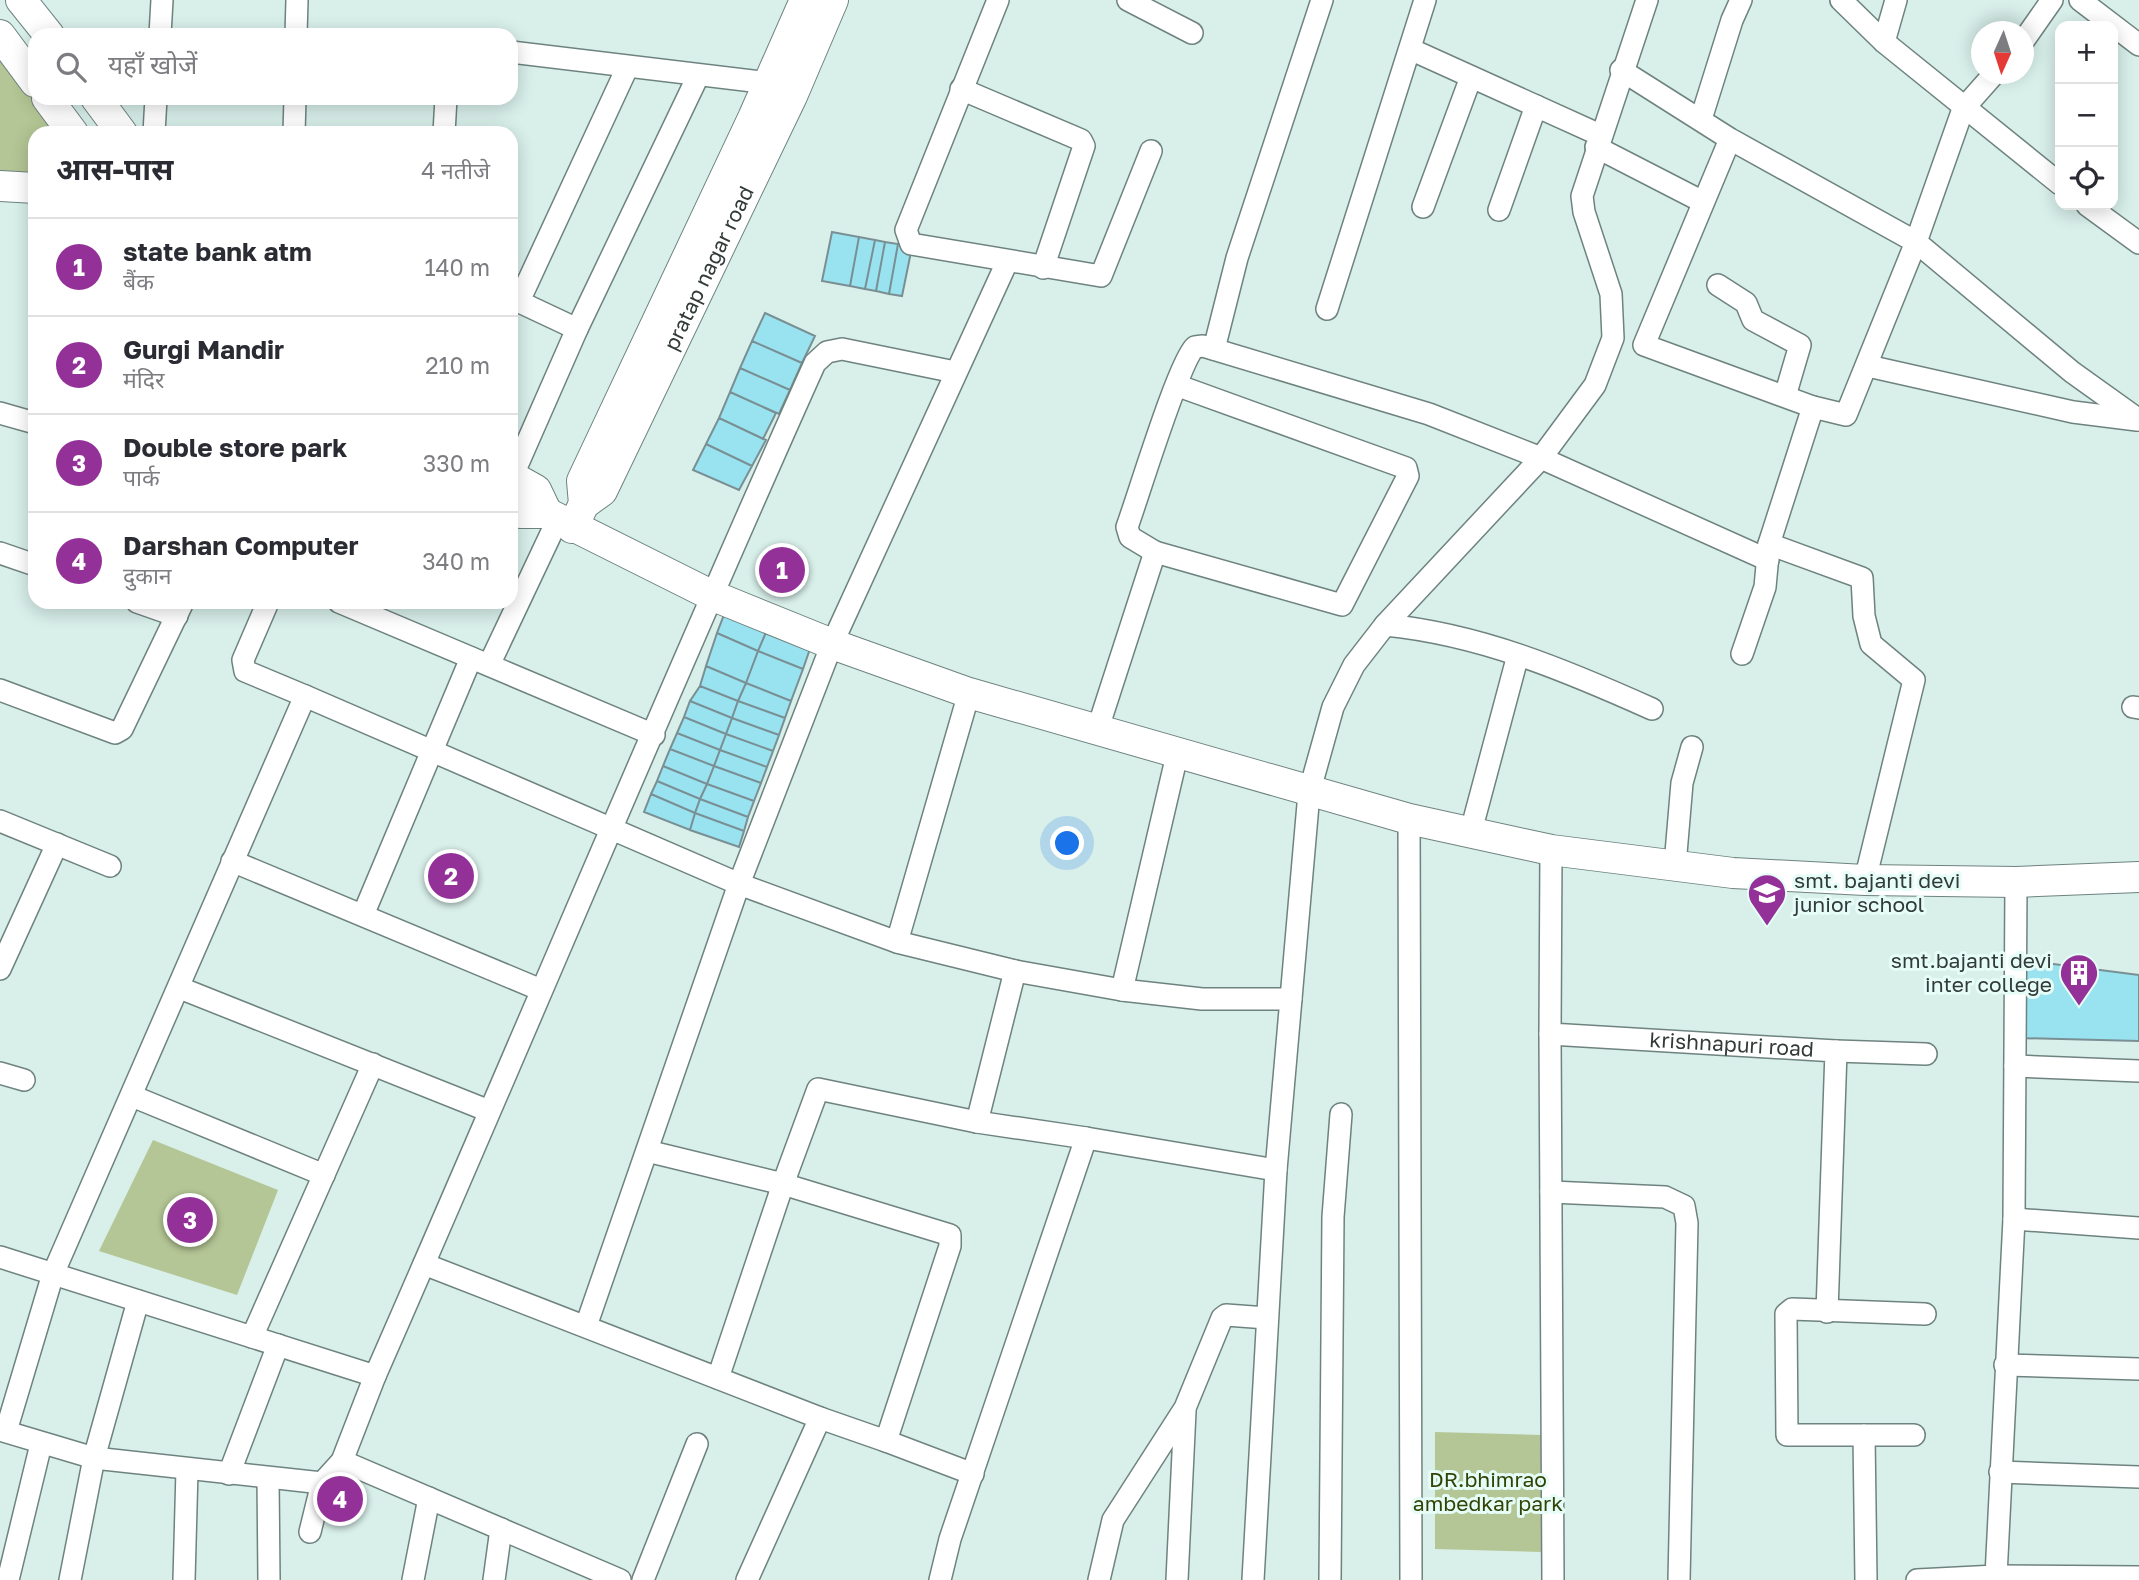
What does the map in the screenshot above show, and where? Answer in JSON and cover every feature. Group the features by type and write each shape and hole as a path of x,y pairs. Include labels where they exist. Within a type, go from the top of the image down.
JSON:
{"street":[{"path":"21,0 43,28"},
{"path":"161,28 163,0"},
{"path":"296,28 297,0"},
{"path":"518,597 582,481 769,83 805,0"},
{"name":"pratap nagar road","path":"565,516 602,491 792,96 833,0"},
{"path":"998,0 906,235 917,246 1096,278 1104,274 1151,151"},
{"path":"1128,0 1192,33"},
{"path":"1214,349 1237,258 1322,0"},
{"path":"1327,309 1425,0"},
{"path":"1253,1580 1276,1170 1309,793 1333,707 1354,665 1385,625 1541,458 1595,385 1613,338 1608,278 1582,203 1598,141 1647,0"},
{"path":"1701,119 1732,20 1741,0"},
{"path":"1842,0 1884,42 2055,180"},
{"path":"1884,42 1896,0"},
{"path":"2034,26 2052,0"},
{"path":"2080,0 2139,45"},
{"path":"0,35 28,73"},
{"path":"1409,49 1536,106 1703,202"},
{"path":"518,53 769,83"},
{"path":"518,294 627,68"},
{"path":"1621,70 1730,139 1916,242 2072,372 2139,420"},
{"path":"518,463 577,329 698,76"},
{"path":"1423,208 1471,77"},
{"path":"1730,139 1644,345 1813,407 1848,414 1916,242 1964,108 1985,84"},
{"path":"961,89 1081,140 1084,146 1043,268"},
{"path":"52,105 68,126"},
{"path":"101,105 117,126"},
{"path":"154,126 156,105"},
{"path":"294,126 295,105"},
{"path":"444,126 446,105"},
{"path":"1499,210 1536,106"},
{"path":"0,186 28,188"},
{"path":"2095,210 2139,243"},
{"path":"586,1326 739,884 832,644 1007,262"},
{"path":"1718,285 1746,303 1752,320 1800,345 1785,396"},
{"path":"518,301 577,329"},
{"path":"1176,385 1406,468 1408,476 1342,605 1155,552 1130,537 1127,527 1176,385 1192,350 1203,346 1417,410 1769,552 1862,578 1864,616 1871,644 1914,680 1865,880"},
{"path":"310,1532 322,1483 342,1461 375,1376 654,735 711,595 815,363 827,352 842,349 955,372"},
{"path":"1868,366 2073,412 2139,420"},
{"path":"1742,654 1765,587 1769,552 1813,407"},
{"path":"0,413 28,421"},
{"path":"518,480 536,490 565,516 711,595 832,644 969,693 1097,732 1409,819 1552,850 1733,873 1865,880 2016,882 2139,877"},
{"path":"518,512 565,516"},
{"path":"1097,732 1155,552"},
{"path":"0,553 28,563"},
{"path":"0,690 115,733 122,729 180,609"},
{"path":"265,609 243,660 245,671 610,831 739,884 897,942 1015,971 1122,990 1202,999 1291,999"},
{"path":"355,609 654,735"},
{"path":"363,915 432,752 511,609"},
{"path":"1385,625 1461,635 1587,680 1652,709"},
{"path":"1471,831 1518,655"},
{"path":"897,942 969,693"},
{"path":"304,696 180,988 53,1274 3,1431 94,1458 322,1483"},
{"path":"1675,865 1682,782 1692,747"},
{"path":"1122,990 1177,755"},
{"path":"1409,819 1411,1580"},
{"path":"0,821 110,866"},
{"path":"0,970 57,844"},
{"path":"1552,850 1550,1034 1553,1580"},
{"path":"232,861 541,990"},
{"path":"1996,1576 2014,1219 2016,882"},
{"path":"977,1122 1015,971"},
{"path":"180,988 489,1111"},
{"name":"krishnapuri road","path":"1550,1034 1836,1051 1826,1312"},
{"path":"1836,1051 1926,1054"},
{"path":"252,1337 373,1064"},
{"path":"2015,1066 2139,1071"},
{"path":"0,1073 24,1080"},
{"path":"718,1378 818,1089 977,1122 1276,1170"},
{"path":"132,1097 324,1175"},
{"path":"1330,1580 1333,1217 1341,1114"},
{"path":"940,1580 1086,1138"},
{"path":"647,1151 783,1184 950,1235 950,1246 886,1441"},
{"path":"1551,1192 1665,1197 1678,1200 1686,1214 1684,1437 1679,1580"},
{"path":"2014,1219 2139,1228"},
{"path":"0,1257 375,1376"},
{"path":"424,1264 820,1418 973,1474"},
{"path":"70,1580 94,1458 138,1301"},
{"path":"1914,1435 1791,1436 1786,1433 1786,1314 1792,1309 1925,1314"},
{"path":"1100,1580 1113,1520 1185,1408 1223,1316 1267,1318"},
{"path":"229,1474 278,1345"},
{"path":"2005,1365 2139,1369"},
{"path":"1177,1580 1185,1408"},
{"path":"747,1580 820,1418"},
{"path":"1864,1435 1866,1580"},
{"path":"8,1580 41,1444"},
{"path":"643,1580 697,1444"},
{"path":"342,1461 620,1580"},
{"path":"184,1580 187,1470"},
{"path":"2000,1472 2139,1477"},
{"path":"268,1478 269,1580"},
{"path":"413,1580 429,1498"},
{"path":"494,1580 501,1528"},
{"path":"1917,1580 1996,1576 2139,1577"}],"green space":[{"path":"0,51 28,85 28,105 44,105 61,126 28,126 28,174 0,171"},
{"path":"153,1140 278,1190 237,1295 99,1251"},
{"name":"DR.bhimrao ambedkar park","path":"1435,1432 1541,1435 1542,1552 1435,1549"}],"building":[{"path":"832,232 859,237 850,286 822,281"},
{"path":"859,237 875,240 865,289 850,286"},
{"path":"875,240 885,242 876,291 865,289"},
{"path":"885,242 898,244 889,294 876,291"},
{"path":"898,244 912,247 902,296 889,294"},
{"path":"765,313 815,336 802,363 752,341"},
{"path":"752,341 802,363 790,390 740,368"},
{"path":"740,368 790,390 779,414 730,392"},
{"path":"730,392 776,413 763,439 719,418"},
{"path":"719,418 766,440 752,466 706,444"},
{"path":"706,444 752,466 739,490 693,470"},
{"path":"727,607 770,623 758,651 717,633"},
{"path":"770,623 812,643 803,669 758,651"},
{"path":"717,633 758,651 746,683 706,666"},
{"path":"758,651 803,669 791,701 746,683"},
{"path":"706,666 746,683 738,701 700,686"},
{"path":"746,683 791,701 785,718 738,701"},
{"path":"700,686 738,701 732,718 690,701"},
{"path":"690,701 732,718 726,734 684,717"},
{"path":"738,701 785,718 779,735 732,718"},
{"path":"684,717 726,734 720,750 677,733"},
{"path":"732,718 779,735 773,751 726,734"},
{"path":"677,733 720,750 714,766 670,749"},
{"path":"726,734 773,751 767,767 720,750"},
{"path":"670,749 714,766 707,784 663,766"},
{"path":"720,750 767,767 761,783 714,766"},
{"path":"663,766 707,784 700,799 657,781"},
{"path":"714,766 761,783 754,801 707,784"},
{"path":"657,781 700,799 695,813 651,794"},
{"path":"707,784 754,801 748,817 700,799"},
{"path":"651,794 695,813 690,830 644,812"},
{"path":"700,799 748,817 744,831 695,813"},
{"path":"695,813 744,831 739,847 690,830"},
{"name":"smt.bajanti devi inter college","path":"2022,960 2139,975 2139,1041 2017,1038"}],"place":[{"name":"state bank atm","path":"782,570"},
{"name":"Gurgi Mandir","path":"451,876"},
{"name":"smt. bajanti devi junior school","path":"1767,927"},
{"name":"smt.bajanti devi inter college","path":"2079,1007"},
{"name":"Double store park","path":"190,1220"},
{"name":"Darshan Computer","path":"340,1499"}]}
